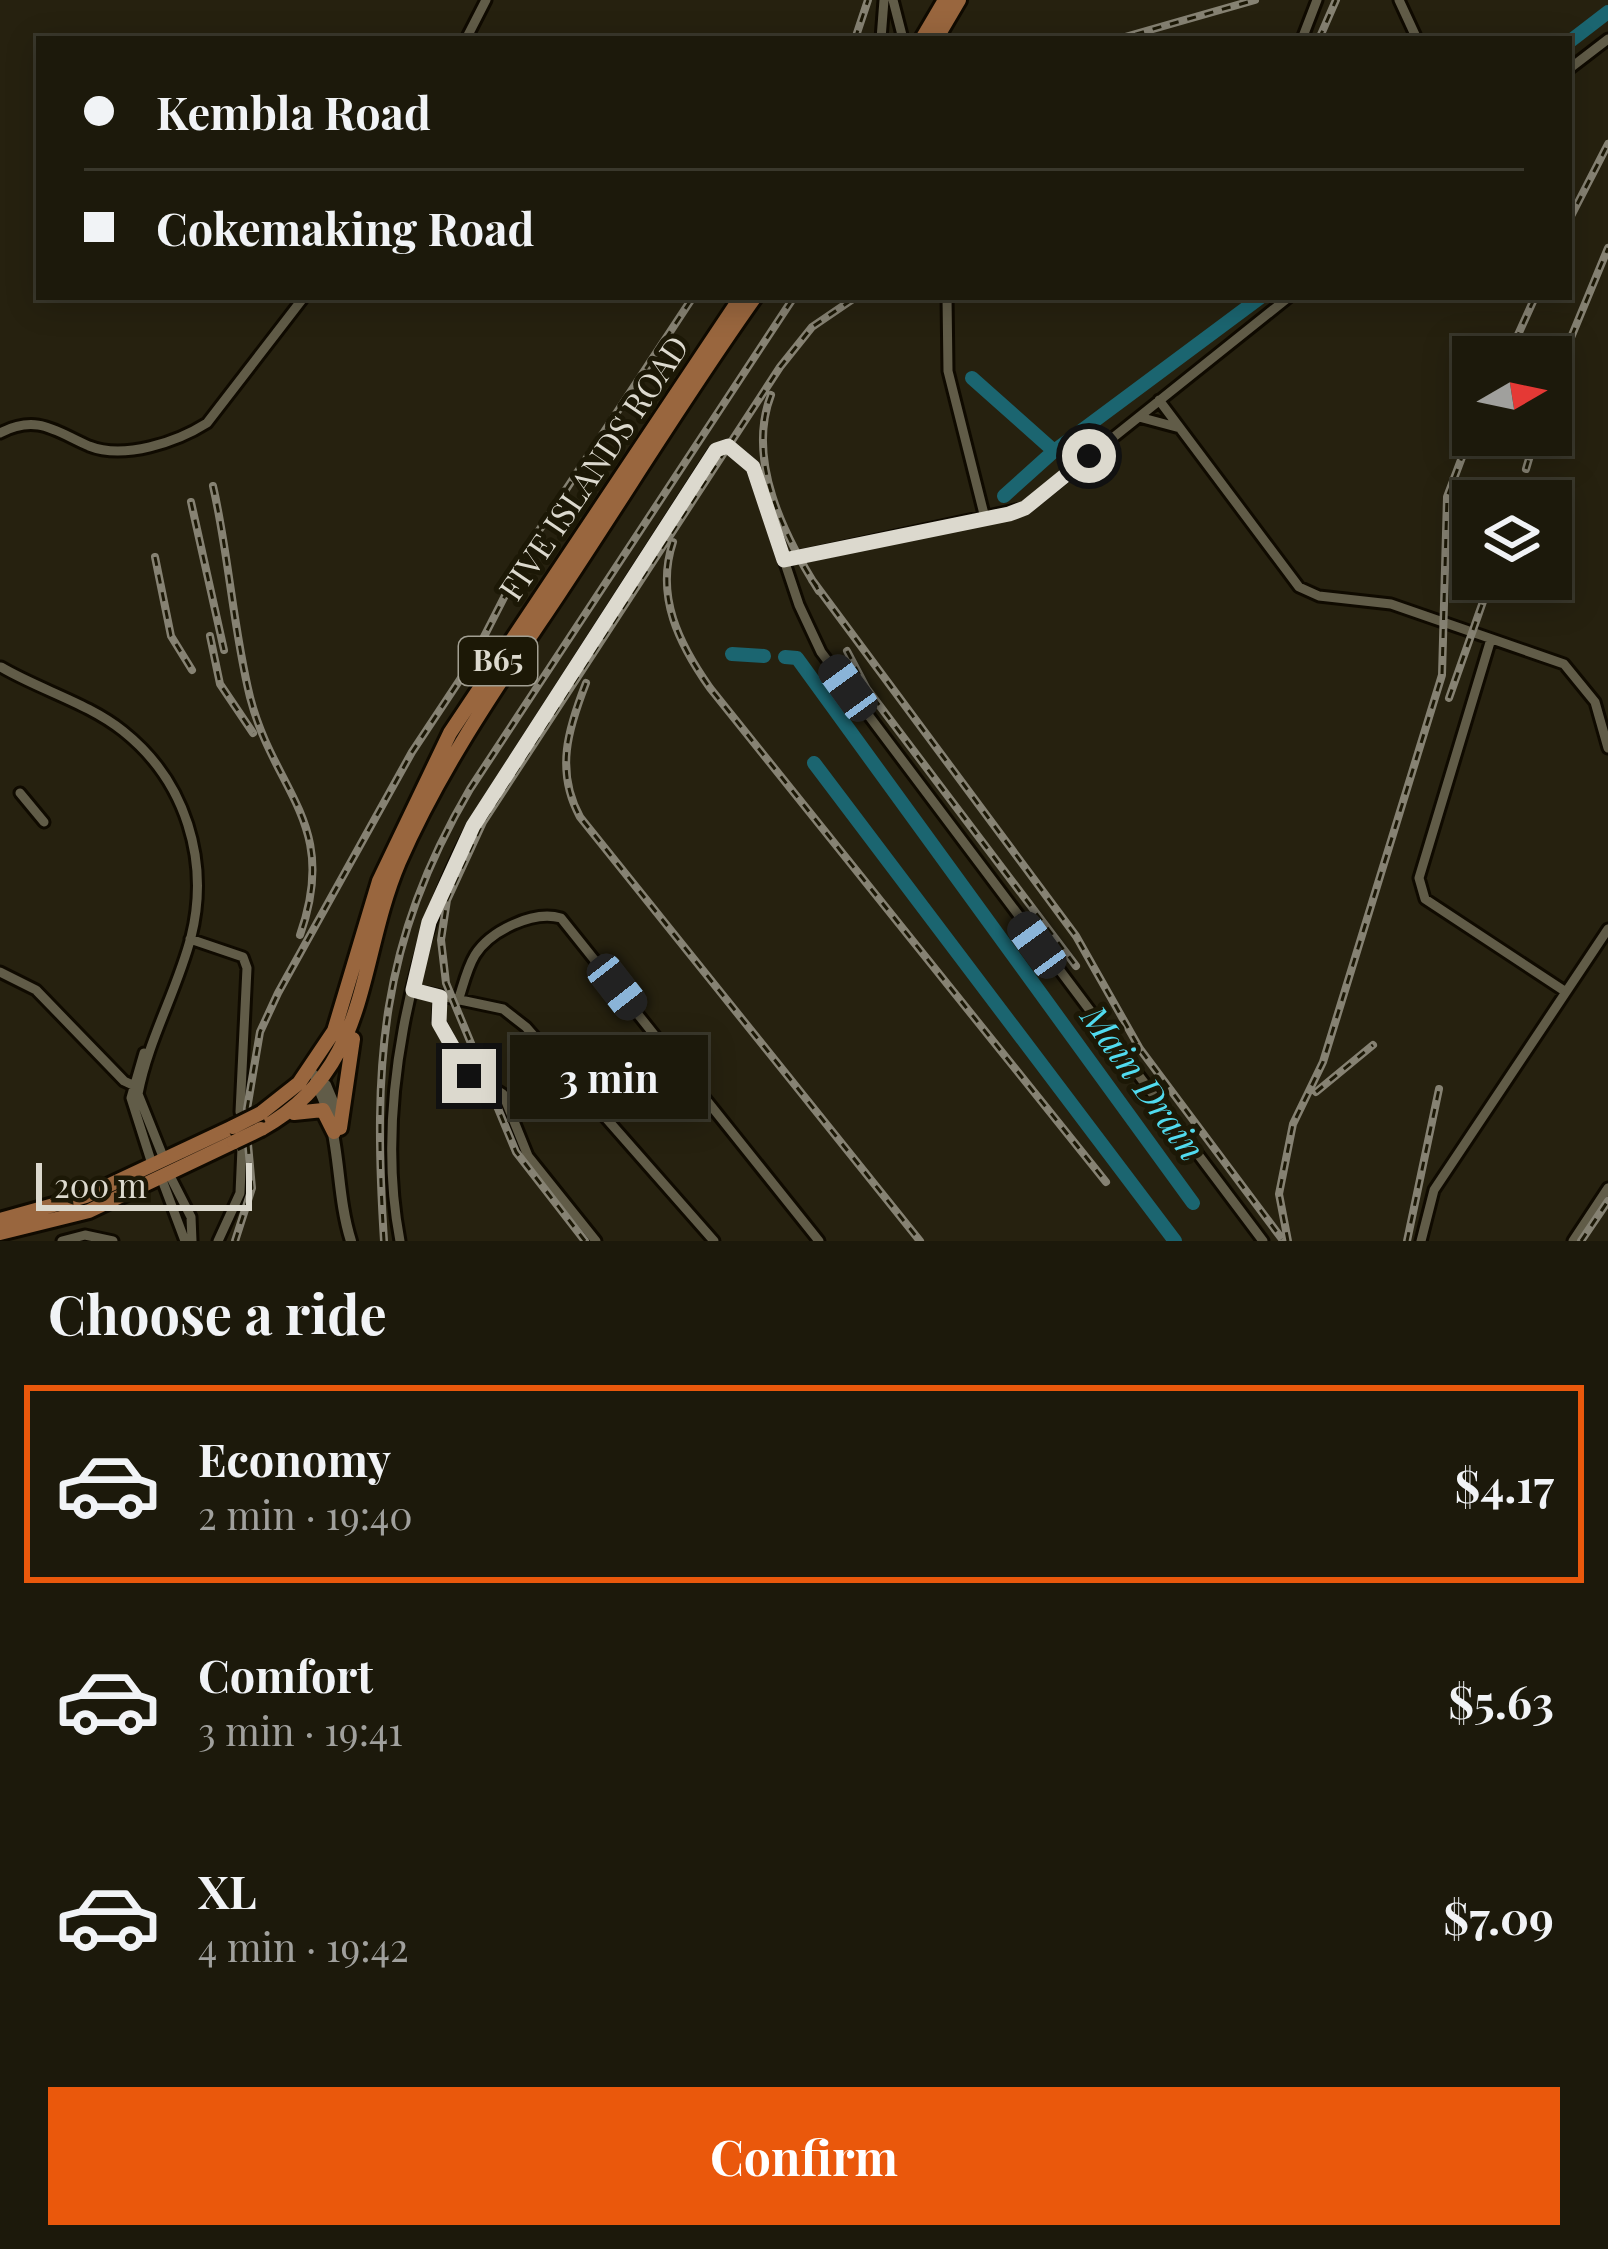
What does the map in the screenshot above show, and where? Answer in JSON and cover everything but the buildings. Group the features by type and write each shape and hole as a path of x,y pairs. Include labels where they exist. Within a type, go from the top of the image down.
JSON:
{"main road":[{"path":"924,36 945,0"},
{"path":"938,36 958,0"},
{"name":"FIVE ISLANDS ROAD","path":"0,1220 74,1201 236,1139 316,1078 339,1021 379,881 450,733 738,300"},
{"name":"FIVE ISLANDS ROAD","path":"261,1121 280,1118 316,1078 359,1010 391,883 456,749 753,300"},
{"path":"337,1130 359,1010"},
{"path":"280,1118 320,1109 337,1130"},
{"name":"FIVE ISLANDS ROAD","path":"0,1233 89,1211 162,1169"}],"street":[{"path":"468,36 486,0"},
{"path":"881,36 888,0"},
{"path":"888,0 901,36"},
{"path":"1303,36 1317,0"},
{"path":"1399,0 1416,36"},
{"path":"1572,67 1608,39"},
{"path":"0,434 13,427 51,425 106,450 185,437 207,423 302,300"},
{"path":"947,300 949,371 985,518"},
{"path":"784,560 1025,508 1284,300"},
{"path":"1160,400 1299,587 1318,596 1391,604 1564,664 1595,702 1608,748"},
{"path":"1139,417 1180,428"},
{"path":"400,1241 398,1064 429,922 473,826 720,447 738,450 753,467 821,652 1262,1241"},
{"path":"1491,638 1419,878 1425,898 1566,992"},
{"path":"0,652 0,668 123,732 170,787 186,816 199,864 190,939 136,1086 133,1114 191,1217 188,1241"},
{"path":"20,793 44,822"},
{"path":"458,1001 475,955 494,936 545,916 560,918 819,1241"},
{"path":"1420,1238 1434,1190 1606,936"},
{"path":"190,939 243,957 247,968 240,1112"},
{"path":"0,972 35,990 136,1086"},
{"path":"413,990 502,1009 526,1027 714,1241"},
{"path":"440,997 438,1020 464,1069 503,1094 528,1156 596,1241"},
{"path":"316,1078 337,1130 338,1167 351,1241"},
{"path":"218,1241 241,1187 236,1139"},
{"path":"1573,1241 1608,1188"},
{"path":"62,1241 85,1235 113,1241"}],"waterway":[{"name":"Main Drain","path":"1572,40 1608,12"},
{"name":"Main Drain","path":"1004,496 1054,451 1257,300"},
{"name":"Main Drain","path":"972,378 1054,451"},
{"name":"Main Drain","path":"732,654 764,656"},
{"name":"Main Drain","path":"785,657 797,658 1193,1203"},
{"path":"814,763 1175,1241"}],"railway":[{"path":"856,36 868,0"},
{"path":"1129,36 1255,0"},
{"path":"1320,36 1336,0"},
{"path":"1572,214 1608,144"},
{"path":"1572,336 1608,248"},
{"path":"247,1109 260,1032 278,993 412,752 469,666 536,535 691,300"},
{"path":"384,1241 380,1118 389,1008 400,954 440,846 470,789 792,300"},
{"path":"585,1241 516,1152 446,983 441,940 447,900 483,822 780,367 812,327 852,300"},
{"path":"1517,336 1534,300"},
{"path":"771,395 763,445 772,497 819,591"},
{"path":"1288,1241 1279,1194 1293,1124 1323,1062 1442,675 1447,497 1462,456"},
{"path":"1526,469 1530,456"},
{"path":"213,486 250,697 308,836 310,897 300,935"},
{"path":"191,502 224,650"},
{"path":"673,542 667,581 673,619 710,688 1106,1182"},
{"path":"155,557 171,636 192,670"},
{"path":"812,580 1076,936 1140,1049 1282,1239"},
{"path":"1449,698 1484,600"},
{"path":"210,636 220,684 253,733"},
{"path":"847,651 867,689 1076,966"},
{"path":"586,683 574,717 566,767 580,817 920,1241"},
{"path":"1316,1092 1373,1045"},
{"path":"1407,1241 1439,1089"},
{"path":"235,1241 252,1188 248,1144"},
{"path":"1581,1241 1608,1201"}],"route":[{"path":"469,1076 439,1023 440,997 413,990 429,922 446,878 473,826 716,450 728,446 738,450 753,467 784,560 1009,514 1025,508 1089,456"}]}
